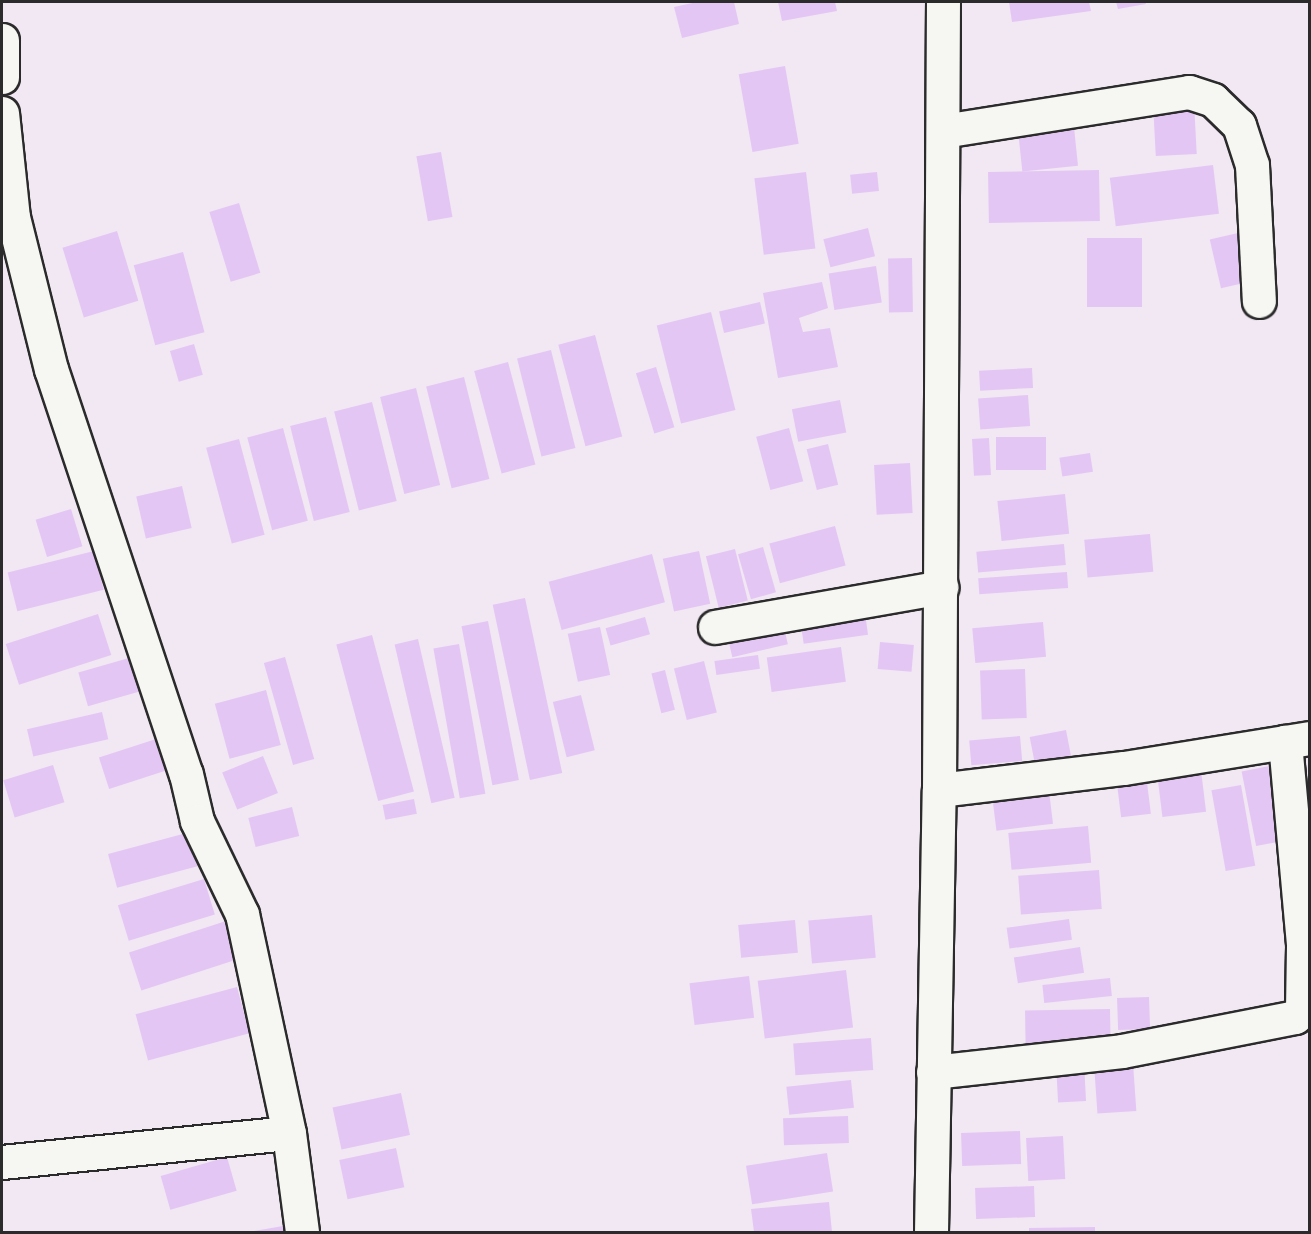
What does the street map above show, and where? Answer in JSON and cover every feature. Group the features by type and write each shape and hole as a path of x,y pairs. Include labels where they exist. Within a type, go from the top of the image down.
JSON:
{"street":[{"path":"931,1233 939,790 944,2"},
{"path":"2,39 2,77"},
{"path":"943,131 1189,92 1213,100 1239,125 1252,165 1259,301"},
{"path":"2,112 13,217 51,369 180,753 197,820 242,914 289,1133 302,1233"},
{"path":"715,627 941,587"},
{"path":"933,1072 1122,1052 1295,1017 1302,1010 1304,944 1297,740 1124,768 939,790"},
{"path":"2,1162 289,1133"}],"building":[{"path":"697,2 734,2 739,24 682,38 674,7"},
{"path":"778,2 835,2 837,11 782,21"},
{"path":"1009,2 1089,2 1091,11 1012,22"},
{"path":"1116,2 1145,2 1146,4 1118,9"},
{"path":"785,66 799,144 752,152 739,74"},
{"path":"1194,102 1197,154 1156,156 1153,104"},
{"path":"1073,118 1078,166 1022,172 1017,124"},
{"path":"441,152 452,217 428,221 416,156"},
{"path":"1213,165 1219,214 1116,226 1110,178"},
{"path":"1099,170 1100,221 989,223 988,172"},
{"path":"806,172 815,248 764,255 754,178"},
{"path":"877,172 879,191 852,194 850,175"},
{"path":"239,203 260,273 231,282 209,212"},
{"path":"868,228 875,256 830,267 823,239"},
{"path":"117,231 138,301 84,317 62,248"},
{"path":"1238,233 1249,282 1221,288 1210,240"},
{"path":"1087,238 1142,238 1142,307 1087,307"},
{"path":"183,252 204,332 155,345 134,265"},
{"path":"888,258 912,258 913,312 889,312"},
{"path":"876,266 882,303 834,310 829,274"},
{"path":"822,282 828,308 799,318 803,332 830,328 838,367 778,378 763,293"},
{"path":"760,302 765,323 724,333 719,311"},
{"path":"711,312 735,410 681,424 657,326"},
{"path":"595,335 622,436 585,446 558,345"},
{"path":"194,344 203,375 179,382 170,351"},
{"path":"551,350 575,448 541,456 517,358"},
{"path":"508,362 535,464 502,473 474,371"},
{"path":"656,367 674,427 654,433 636,373"},
{"path":"1032,368 1033,388 980,391 979,371"},
{"path":"464,377 489,479 452,488 426,386"},
{"path":"416,388 440,485 404,494 380,397"},
{"path":"1028,395 1030,426 980,429 978,398"},
{"path":"840,400 846,432 798,442 792,409"},
{"path":"372,402 397,501 359,510 334,411"},
{"path":"326,417 350,512 314,521 290,426"},
{"path":"283,428 308,521 272,530 247,438"},
{"path":"789,428 803,481 770,490 756,437"},
{"path":"996,437 1046,437 1046,470 996,470"},
{"path":"989,438 991,475 974,476 972,439"},
{"path":"239,439 265,535 232,543 206,448"},
{"path":"828,444 838,485 817,490 807,449"},
{"path":"1090,453 1093,472 1062,477 1059,458"},
{"path":"910,463 913,513 877,515 874,465"},
{"path":"182,486 192,528 146,538 136,497"},
{"path":"1065,494 1069,534 1002,541 997,501"},
{"path":"71,509 82,546 47,557 36,520"},
{"path":"835,526 846,566 780,583 769,544"},
{"path":"1150,534 1153,572 1088,578 1084,540"},
{"path":"1064,544 1066,565 978,573 976,552"},
{"path":"763,547 776,592 751,599 738,554"},
{"path":"735,549 748,600 719,608 706,556"},
{"path":"94,551 104,590 17,611 8,573"},
{"path":"699,551 710,604 674,612 663,559"},
{"path":"652,554 665,602 562,630 549,582"},
{"path":"1067,572 1068,588 979,594 978,578"},
{"path":"525,598 562,773 530,780 493,605"},
{"path":"864,606 868,635 804,644 800,615"},
{"path":"98,614 111,655 19,685 6,644"},
{"path":"645,617 650,634 611,646 606,628"},
{"path":"782,619 788,644 732,657 726,632"},
{"path":"488,621 519,780 492,785 461,626"},
{"path":"1043,622 1046,657 975,663 972,628"},
{"path":"600,627 610,675 578,682 568,634"},
{"path":"372,635 414,791 378,801 336,645"},
{"path":"418,639 455,798 431,803 395,644"},
{"path":"880,642 914,645 912,672 878,669"},
{"path":"459,644 485,794 460,798 433,649"},
{"path":"841,647 846,682 772,692 767,657"},
{"path":"758,655 760,669 716,675 714,661"},
{"path":"136,656 146,690 88,706 78,673"},
{"path":"285,657 314,759 293,765 264,663"},
{"path":"704,661 717,712 687,720 674,668"},
{"path":"1025,669 1027,718 982,720 980,671"},
{"path":"665,670 675,710 661,713 651,673"},
{"path":"266,690 281,745 230,759 215,704"},
{"path":"581,695 595,750 567,757 553,702"},
{"path":"102,712 108,739 33,757 27,729"},
{"path":"1066,730 1072,761 1036,768 1030,737"},
{"path":"1020,736 1022,761 971,765 969,740"},
{"path":"156,739 166,770 109,789 99,758"},
{"path":"263,756 278,793 237,810 222,772"},
{"path":"1200,762 1206,812 1162,817 1156,767"},
{"path":"53,765 64,802 15,817 3,780"},
{"path":"1275,765 1290,840 1256,846 1242,771"},
{"path":"1146,774 1151,814 1121,817 1116,778"},
{"path":"1241,785 1255,866 1226,871 1211,790"},
{"path":"1049,791 1053,824 996,831 992,798"},
{"path":"414,799 417,814 385,820 383,805"},
{"path":"292,807 299,836 256,847 248,818"},
{"path":"1088,826 1091,863 1012,870 1008,833"},
{"path":"194,831 203,865 117,888 108,854"},
{"path":"1099,870 1102,909 1021,915 1018,876"},
{"path":"204,879 215,914 129,941 118,905"},
{"path":"872,915 876,958 812,963 808,921"},
{"path":"1069,919 1072,940 1010,949 1007,928"},
{"path":"795,920 798,953 741,958 738,925"},
{"path":"226,921 238,959 141,991 129,953"},
{"path":"1080,947 1084,973 1018,983 1014,957"},
{"path":"846,970 853,1028 765,1038 758,981"},
{"path":"749,976 754,1018 695,1025 689,983"},
{"path":"1110,978 1112,996 1044,1003 1042,985"},
{"path":"237,987 249,1033 148,1061 136,1014"},
{"path":"1149,997 1150,1029 1118,1030 1117,998"},
{"path":"1110,1009 1111,1048 1026,1049 1025,1010"},
{"path":"871,1038 873,1070 795,1075 793,1043"},
{"path":"1084,1062 1086,1101 1058,1102 1056,1063"},
{"path":"1133,1063 1136,1111 1097,1114 1094,1066"},
{"path":"851,1080 854,1108 789,1115 786,1087"},
{"path":"401,1093 410,1135 341,1150 333,1108"},
{"path":"848,1116 849,1143 784,1145 783,1118"},
{"path":"1020,1131 1021,1164 962,1166 961,1133"},
{"path":"1063,1136 1065,1179 1028,1181 1026,1138"},
{"path":"396,1148 404,1187 348,1199 339,1160"},
{"path":"827,1153 833,1192 752,1204 746,1166"},
{"path":"227,1157 237,1191 170,1210 161,1176"},
{"path":"1034,1186 1035,1217 976,1219 975,1188"},
{"path":"829,1202 832,1232 754,1232 751,1209"},
{"path":"283,1226 284,1232 254,1232 254,1231"},
{"path":"1095,1227 1095,1232 1029,1232 1029,1228"}]}
